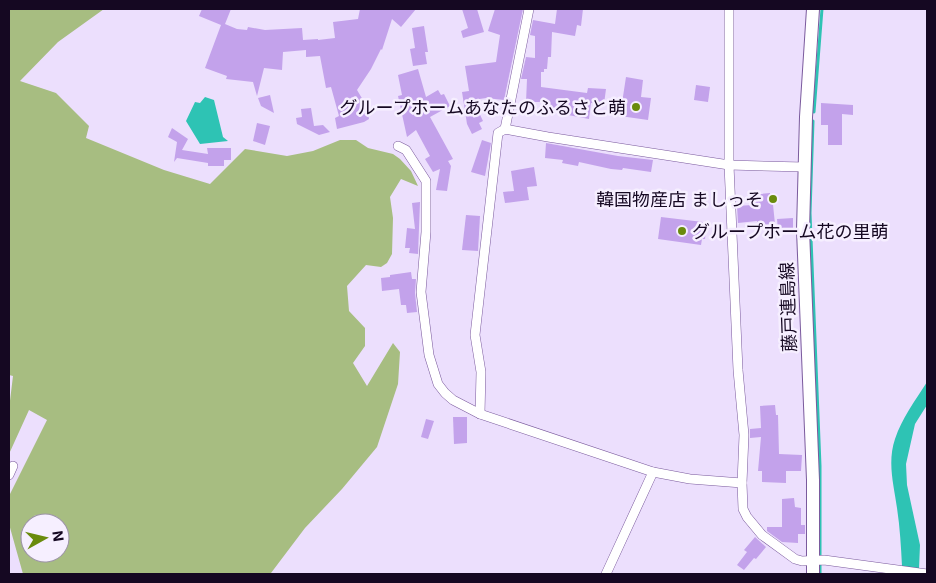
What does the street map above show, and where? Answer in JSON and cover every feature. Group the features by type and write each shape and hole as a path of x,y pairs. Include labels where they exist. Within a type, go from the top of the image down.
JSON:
{"main road":[{"name":"藤戸連島線","path":"813,574 819,560 813,480 803,230 808,78 814,9"}],"street":[{"path":"506,129 529,9"},
{"path":"729,9 729,165 737,360 744,436 743,509 762,535 795,559 802,561 819,560 920,573"},
{"path":"480,414 481,372 475,335 498,133 506,129 729,165 804,167"},
{"path":"398,146 406,150 426,181 426,232 421,292 429,355 438,384 444,393 453,400 480,414 653,472 690,479 742,483"},
{"path":"606,574 653,472"}],"shaded area":[{"path":"9,9 104,9 58,42 20,81 56,93 89,126 86,138 164,170 210,184 245,149 287,156 313,151 340,140 356,140 368,148 393,154 411,171 418,186 401,179 390,197 393,218 392,254 387,263 381,267 366,265 347,286 349,311 365,328 365,346 353,363 367,386 393,343 400,352 398,384 377,447 342,489 305,528 272,574 23,574 9,524 9,496 47,420 29,410 9,454 9,409 13,376 9,375"},
{"path":"205,97 214,100 223,137 228,141 200,144 186,121 195,102 200,103"},
{"path":"927,382 927,405 915,424 906,464 907,485 920,545 919,569 902,566 899,523 892,474 892,457 895,439 901,424"}],"building":[{"path":"202,9 231,9 225,24 237,29 247,30 248,27 265,30 302,28 303,40 318,40 335,38 333,22 358,19 360,9 416,9 401,27 392,19 382,50 357,90 366,105 369,119 337,129 335,118 339,116 331,87 326,88 320,56 306,57 306,50 283,52 282,70 264,68 257,96 253,82 226,79 227,76 205,68 221,25 199,16"},
{"path":"462,9 477,9 484,32 463,38 461,31 468,28"},
{"path":"495,9 523,9 504,100 486,98 473,100 483,121 479,123 482,129 472,134 467,124 462,92 469,91 465,66 496,62 500,35 488,31"},
{"path":"557,9 583,9 581,26 577,25 575,36 552,32 551,57 548,57 547,69 541,72 541,87 587,93 588,88 606,89 604,104 591,103 589,119 542,110 543,102 526,102 527,79 521,79 526,57 535,58 535,36 530,35 533,20 555,24"},
{"path":"424,26 428,52 425,52 427,64 413,66 410,49 415,48 412,28"},
{"path":"418,69 426,97 438,90 441,95 444,94 450,106 430,117 453,159 448,161 451,166 447,191 436,190 440,169 433,172 425,159 430,156 416,130 407,137 398,96 402,95 398,75"},
{"name":"グループホームあなたのふるさと萌","path":"626,77 643,80 641,97 651,98 648,120 620,116"},
{"path":"696,85 710,87 708,102 694,100"},
{"path":"270,95 274,113 261,106 258,98"},
{"path":"821,103 853,105 853,115 842,114 842,145 828,145 828,125 821,125"},
{"path":"311,108 314,126 323,125 330,132 319,135 297,124 296,118 302,117 301,109"},
{"path":"257,123 270,126 265,145 253,141"},
{"path":"172,128 188,139 182,150 208,154 207,148 231,148 231,160 224,160 224,166 208,166 208,163 177,158 174,162 177,142 168,137"},
{"path":"482,140 491,143 485,176 471,172"},
{"path":"546,143 618,156 653,160 651,172 623,168 622,170 611,169 579,162 578,166 562,163 563,160 545,158"},
{"path":"534,167 537,186 527,187 529,200 505,203 503,192 514,191 511,171"},
{"path":"770,193 772,195 775,224 757,226 757,221 738,223 737,206 752,205 751,195"},
{"path":"420,202 418,254 409,253 410,248 405,248 407,228 415,229 412,203"},
{"path":"466,215 480,216 478,251 462,250"},
{"name":"グループホーム花の里萌","path":"661,217 703,222 702,228 706,229 705,239 702,239 701,245 658,239"},
{"path":"793,218 793,228 778,229 777,219"},
{"path":"411,272 412,279 416,279 417,312 407,313 406,305 401,305 399,289 382,291 381,278"},
{"path":"775,405 776,415 778,415 779,454 802,455 801,471 786,471 786,483 762,482 762,471 758,471 761,437 750,438 750,429 761,428 760,406"},
{"path":"453,417 467,417 467,443 454,444"},
{"path":"426,419 434,421 428,439 421,437"},
{"path":"794,498 795,507 801,508 801,525 805,525 805,534 798,534 798,543 782,542 767,531 767,527 782,527 782,499"},
{"path":"755,537 766,547 744,570 737,565 747,552 744,550"}],"waterway":[{"path":"814,112 822,9"},
{"path":"813,121 810,213 820,466 820,574"}],"place":[{"name":"グループホームあなたのふるさと萌","path":"636,107"},
{"name":"韓国物産店 ましっそ","path":"773,199"},
{"name":"グループホーム花の里萌","path":"682,231"}]}
